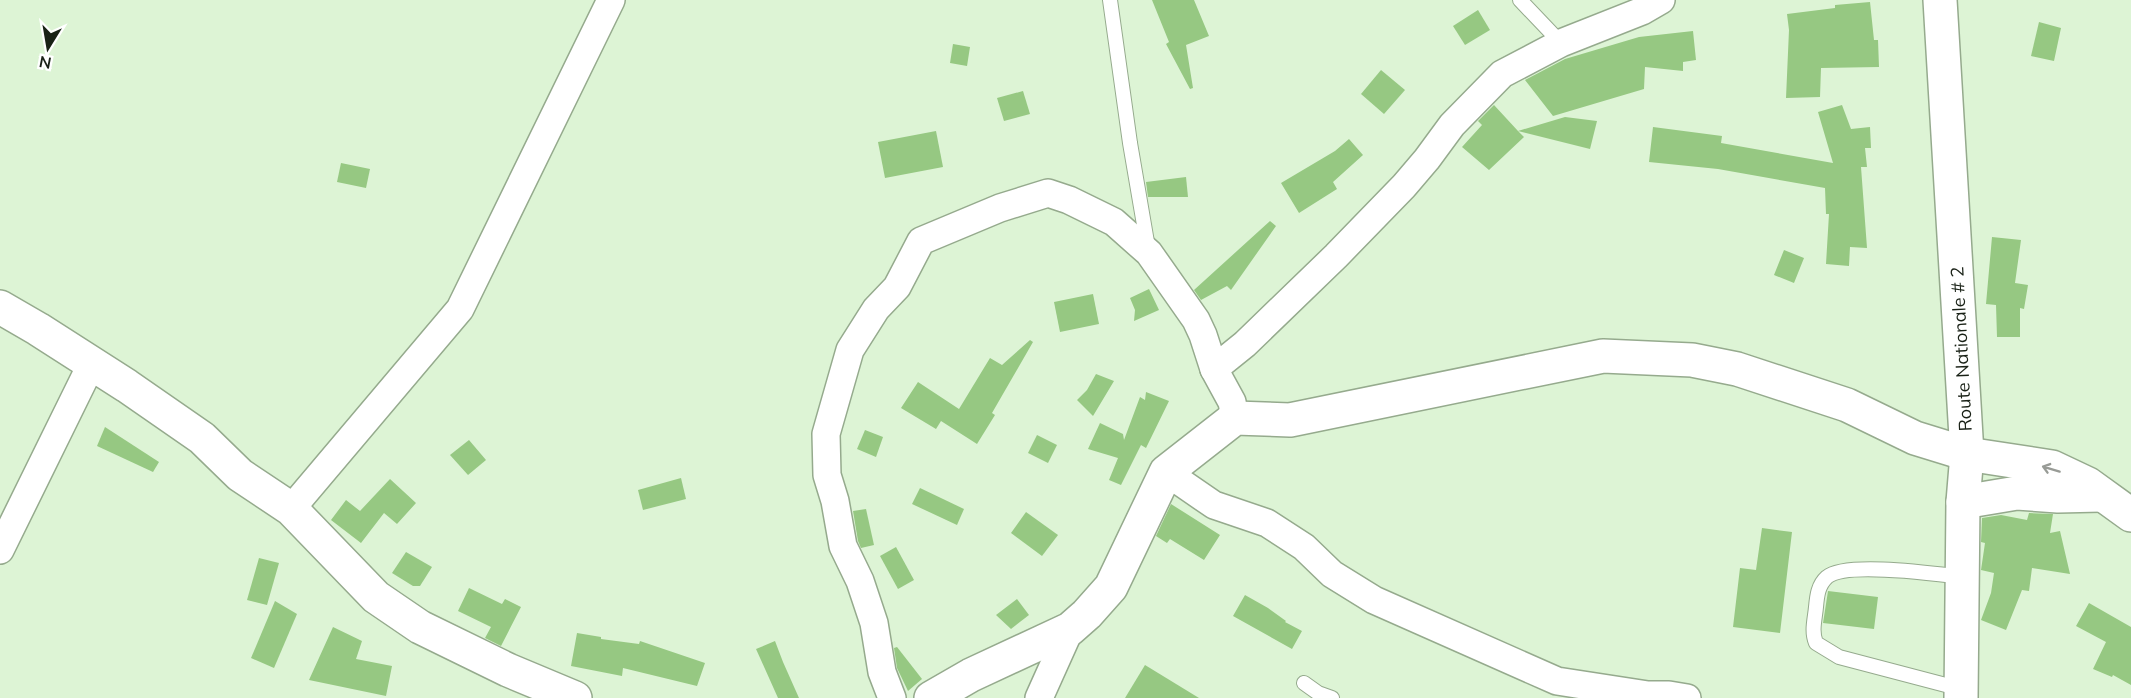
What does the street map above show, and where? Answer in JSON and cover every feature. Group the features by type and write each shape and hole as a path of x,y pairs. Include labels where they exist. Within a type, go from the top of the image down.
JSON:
{"street":[{"path":"291,509 460,309 611,0"},
{"path":"1214,369 1245,344 1336,256 1404,186 1452,125 1502,74 1561,43 1642,11 1661,0"},
{"name":"Route Nationale # 2","path":"1940,0 1967,454 1963,502 1961,694"},
{"path":"892,698 882,672 874,623 860,580 843,546 836,501 828,476 826,434 850,351 876,309 897,288 921,241 938,232 1048,193 1069,200 1113,222 1149,253 1196,320 1214,369 1232,402 1235,418"},
{"path":"0,307 92,363 202,438 240,475 291,509 376,597 420,627 508,670 575,698"},
{"path":"931,698 971,675 1070,629 1087,614 1111,587 1166,472 1235,418 1290,420 1603,356 1692,360 1737,369 1778,381 1847,405 1915,438 1967,454 2052,467 2088,484 2131,514"},
{"path":"0,550 92,363"},
{"path":"1166,472 1214,505 1267,522 1304,547 1341,580 1374,600 1557,681 1648,695 1687,698"},
{"path":"1963,502 2017,493 2058,496 2103,495"},
{"path":"1039,698 1070,629"}],"lane":[{"path":"1110,0 1130,143 1149,253"},
{"path":"1520,0 1561,43"},
{"path":"1961,694 1839,657 1816,643 1813,633 1819,586 1828,576 1845,571 1888,568 1963,577"},
{"path":"1304,683 1318,693 1332,698"}],"building":[{"path":"1152,0 1194,0 1209,36 1186,45 1193,88 1190,89 1166,44 1169,42"},
{"path":"1870,2 1874,40 1878,40 1879,67 1821,68 1820,97 1786,98 1789,30 1787,14 1835,8 1835,5"},
{"path":"1478,10 1490,30 1465,45 1453,26"},
{"path":"2039,22 2061,28 2054,61 2031,56"},
{"path":"1693,31 1696,60 1683,62 1683,71 1645,67 1644,89 1553,116 1525,80 1565,59 1639,37"},
{"path":"953,44 970,47 967,66 950,63"},
{"path":"1381,70 1405,90 1384,114 1361,94"},
{"path":"1023,91 1030,114 1004,121 997,98"},
{"path":"1494,105 1524,137 1489,170 1462,147 1482,125 1478,121"},
{"path":"1842,105 1851,129 1870,127 1871,148 1865,148 1867,167 1861,167 1867,248 1850,247 1849,266 1826,264 1829,214 1826,214 1825,188 1718,169 1649,162 1653,127 1722,136 1721,143 1833,163 1818,112"},
{"path":"1565,117 1597,121 1590,149 1518,131"},
{"path":"936,131 943,167 885,178 878,142"},
{"path":"1349,139 1363,155 1333,182 1337,189 1299,213 1281,183 1335,151"},
{"path":"341,163 370,169 366,188 337,182"},
{"path":"1186,177 1188,197 1148,197 1146,182"},
{"path":"1270,221 1276,226 1231,290 1227,286 1201,300 1194,290"},
{"path":"1992,237 2021,240 2015,283 2028,285 2024,309 2020,308 2020,337 1997,337 1996,305 1986,304"},
{"path":"1784,250 1804,258 1794,283 1774,275"},
{"path":"1149,289 1159,310 1134,321 1135,310 1130,298"},
{"path":"1093,294 1099,324 1060,332 1054,302"},
{"path":"1030,340 1033,342 992,413 995,415 977,444 941,421 936,429 901,408 918,382 959,409 990,358 1002,365"},
{"path":"1096,374 1114,381 1093,416 1077,400 1087,390"},
{"path":"1146,392 1169,401 1146,448 1141,445 1121,485 1109,480 1118,458 1088,449 1100,423 1123,434 1124,440 1140,397 1145,400"},
{"path":"105,427 159,462 153,472 97,446"},
{"path":"865,430 883,437 876,457 857,449"},
{"path":"1037,435 1057,445 1048,463 1028,453"},
{"path":"469,440 486,460 468,475 450,455"},
{"path":"681,478 686,499 643,510 638,490"},
{"path":"390,479 416,503 397,524 384,513 361,543 331,520 346,500 360,511"},
{"path":"920,488 964,509 957,525 912,504"},
{"path":"1171,504 1220,535 1204,560 1170,539 1167,543 1156,536"},
{"path":"866,509 874,545 861,548 853,511"},
{"path":"1026,512 1058,535 1042,556 1011,533"},
{"path":"2029,513 2053,514 2050,533 2060,531 2070,574 2032,568 2029,591 2022,590 2006,630 1981,620 1991,593 1994,573 1981,570 1985,543 1981,542 1982,518 2001,515 2027,520"},
{"path":"1762,528 1792,532 1780,633 1733,627 1740,568 1756,570"},
{"path":"896,547 914,580 898,589 880,556"},
{"path":"406,552 432,567 420,586 413,586 392,573"},
{"path":"259,558 279,563 267,605 247,600"},
{"path":"469,588 502,604 505,599 521,607 501,646 485,638 491,627 458,611"},
{"path":"1828,591 1878,597 1874,629 1823,623"},
{"path":"1245,595 1302,631 1292,649 1233,616"},
{"path":"1017,599 1029,615 1011,629 996,615"},
{"path":"275,601 297,614 274,668 251,658"},
{"path":"2089,603 2131,627 2131,685 2113,675 2112,677 2093,669 2106,642 2076,626"},
{"path":"333,627 362,641 356,659 392,666 386,696 309,680"},
{"path":"577,633 639,644 640,641 705,663 697,686 623,668 622,676 571,666"},
{"path":"775,641 799,698 778,698 756,649"},
{"path":"897,647 922,679 908,691 897,668 894,648"},
{"path":"1145,665 1199,698 1125,698"}]}
